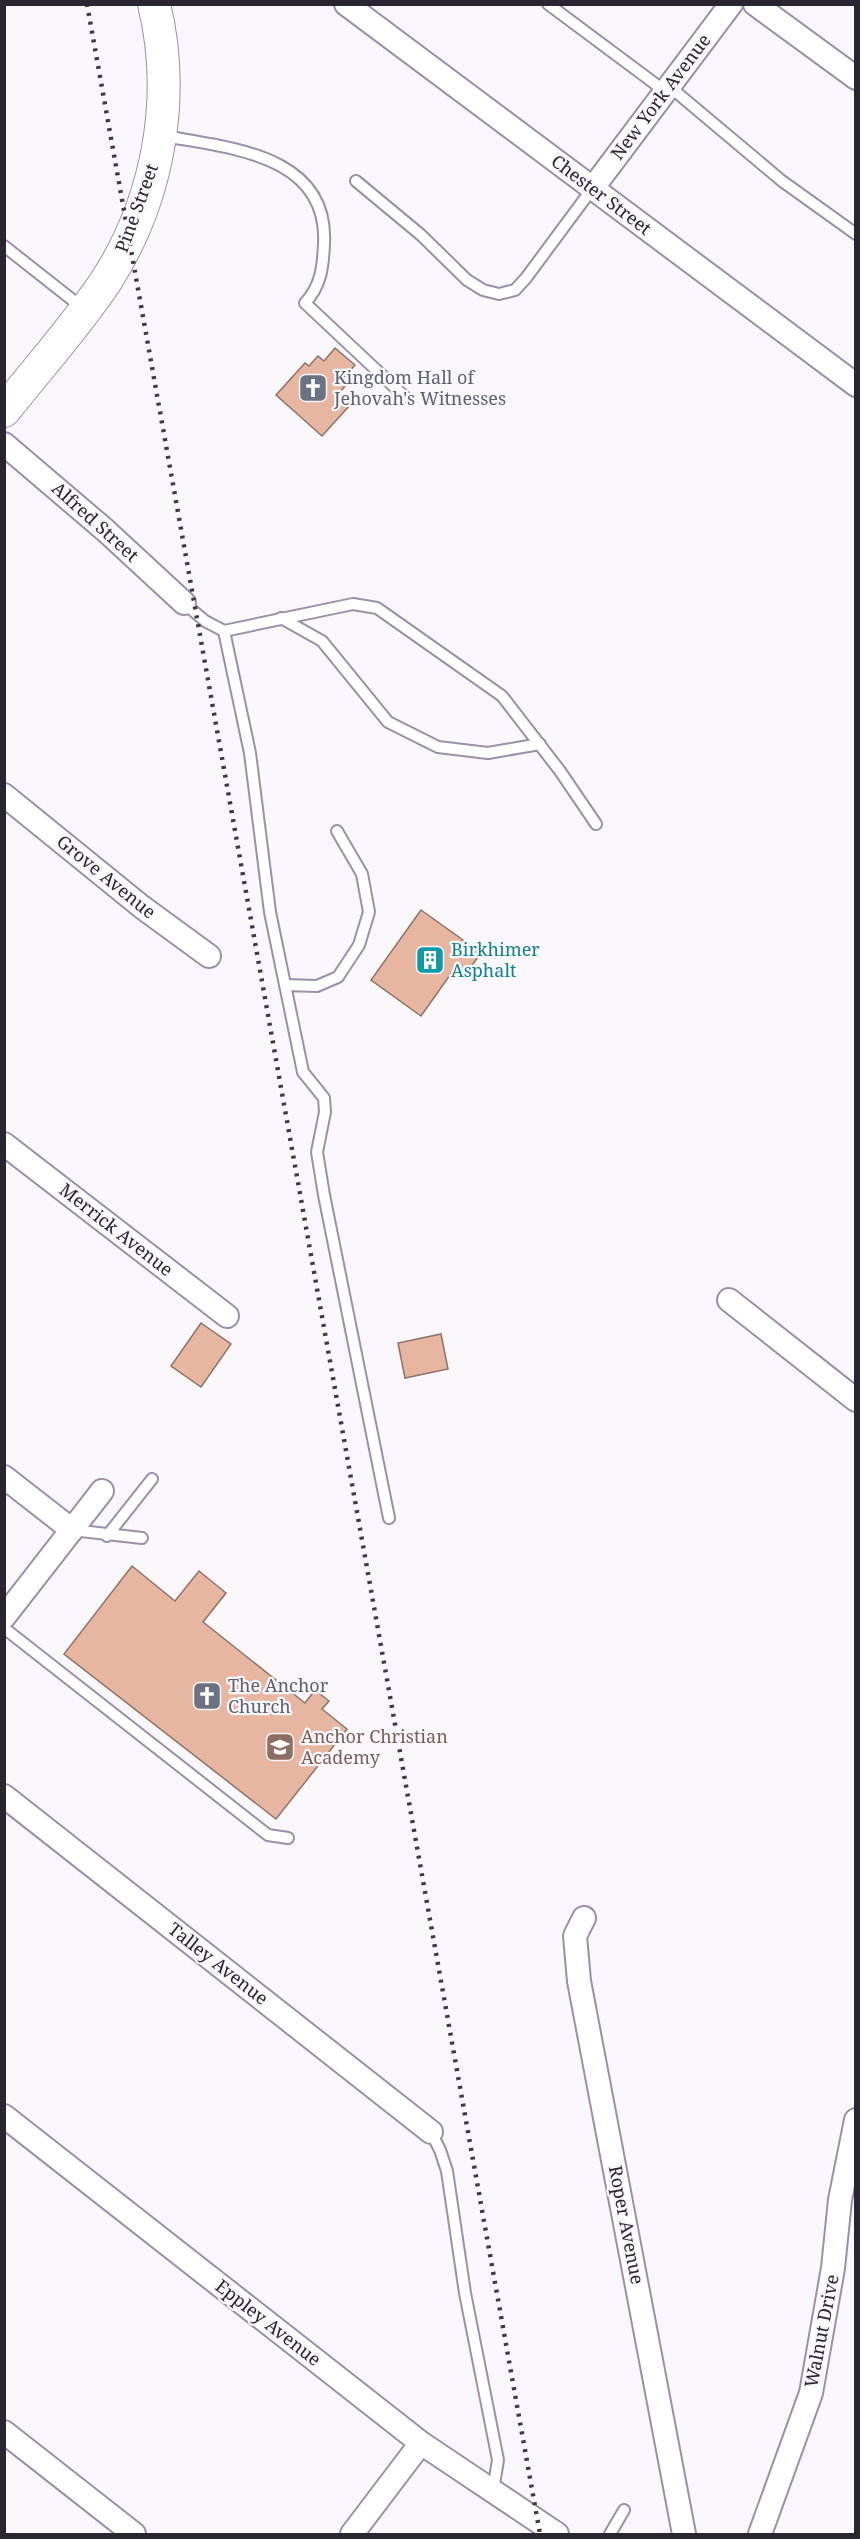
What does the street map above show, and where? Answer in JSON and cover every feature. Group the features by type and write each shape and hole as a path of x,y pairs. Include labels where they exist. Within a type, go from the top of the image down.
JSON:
{"main road":[{"name":"Pine Street","path":"4,411 105,281 128,241 152,176 161,135 165,77 160,31 154,4"}],"street":[{"name":"Chester Street","path":"346,4 855,385"},
{"name":"New York Avenue","path":"592,189 730,4"},
{"path":"755,4 855,78"},
{"name":"Alfred Street","path":"4,444 105,530 184,603"},
{"name":"Grove Avenue","path":"4,795 142,907 209,956"},
{"name":"Merrick Avenue","path":"4,1144 227,1316"},
{"path":"729,1300 855,1401"},
{"path":"4,1477 72,1530"},
{"path":"4,1617 102,1491"},
{"name":"Talley Avenue","path":"4,1796 431,2132"},
{"name":"Roper Avenue","path":"584,1918 575,1936 579,1981 684,2535"},
{"name":"Eppley Avenue","path":"4,2116 421,2443 557,2535"},
{"name":"Walnut Drive","path":"760,2535 811,2393 832,2280 840,2200 855,2120"},
{"path":"4,2432 134,2535"},
{"path":"352,2535 421,2443"}],"lane":[{"path":"548,4 658,86 676,92 782,181 855,234"},
{"path":"161,135 262,157 285,167 303,181 316,200 325,228 323,267 314,293 304,303 405,397"},
{"path":"356,181 421,236 467,280 483,290 498,294 515,290 526,278 592,189"},
{"path":"4,246 84,309"},
{"path":"184,603 205,621 224,631 352,604 377,608 502,696 540,744 596,824"},
{"path":"281,618 322,641 388,722 438,747 488,753 540,744"},
{"path":"224,631 250,753 270,912 303,1072 324,1098 325,1112 317,1152 389,1518"},
{"path":"285,985 317,986 338,977 359,945 369,912 362,874 337,831"},
{"path":"107,1536 152,1479"},
{"path":"72,1530 142,1539"},
{"path":"4,1628 268,1835 288,1838"},
{"path":"431,2132 447,2170 465,2293 498,2460 493,2490"},
{"path":"610,2535 624,2510"}],"building":[{"name":"Kingdom Hall of Jehovah's Witnesses","path":"335,348 355,365 343,378 348,383 339,393 351,404 322,436 276,395 305,363 309,366 318,356 324,361"},
{"name":"Birkhimer Asphalt","path":"421,910 481,953 465,975 455,968 421,1016 371,980"},
{"path":"201,1323 231,1344 201,1387 171,1366"},
{"path":"441,1334 448,1369 405,1378 398,1343"},
{"name":"The Anchor Church","path":"132,1566 175,1601 199,1571 226,1593 203,1622 305,1703 315,1690 329,1701 322,1709 347,1729 276,1819 64,1654"}],"railway":[{"path":"87,4 540,2534"}],"place":[{"name":"Kingdom Hall of Jehovah's Witnesses","path":"313,388"},
{"name":"Birkhimer Asphalt","path":"430,960"},
{"name":"The Anchor Church","path":"207,1696"},
{"name":"Anchor Christian Academy","path":"280,1747"}]}
